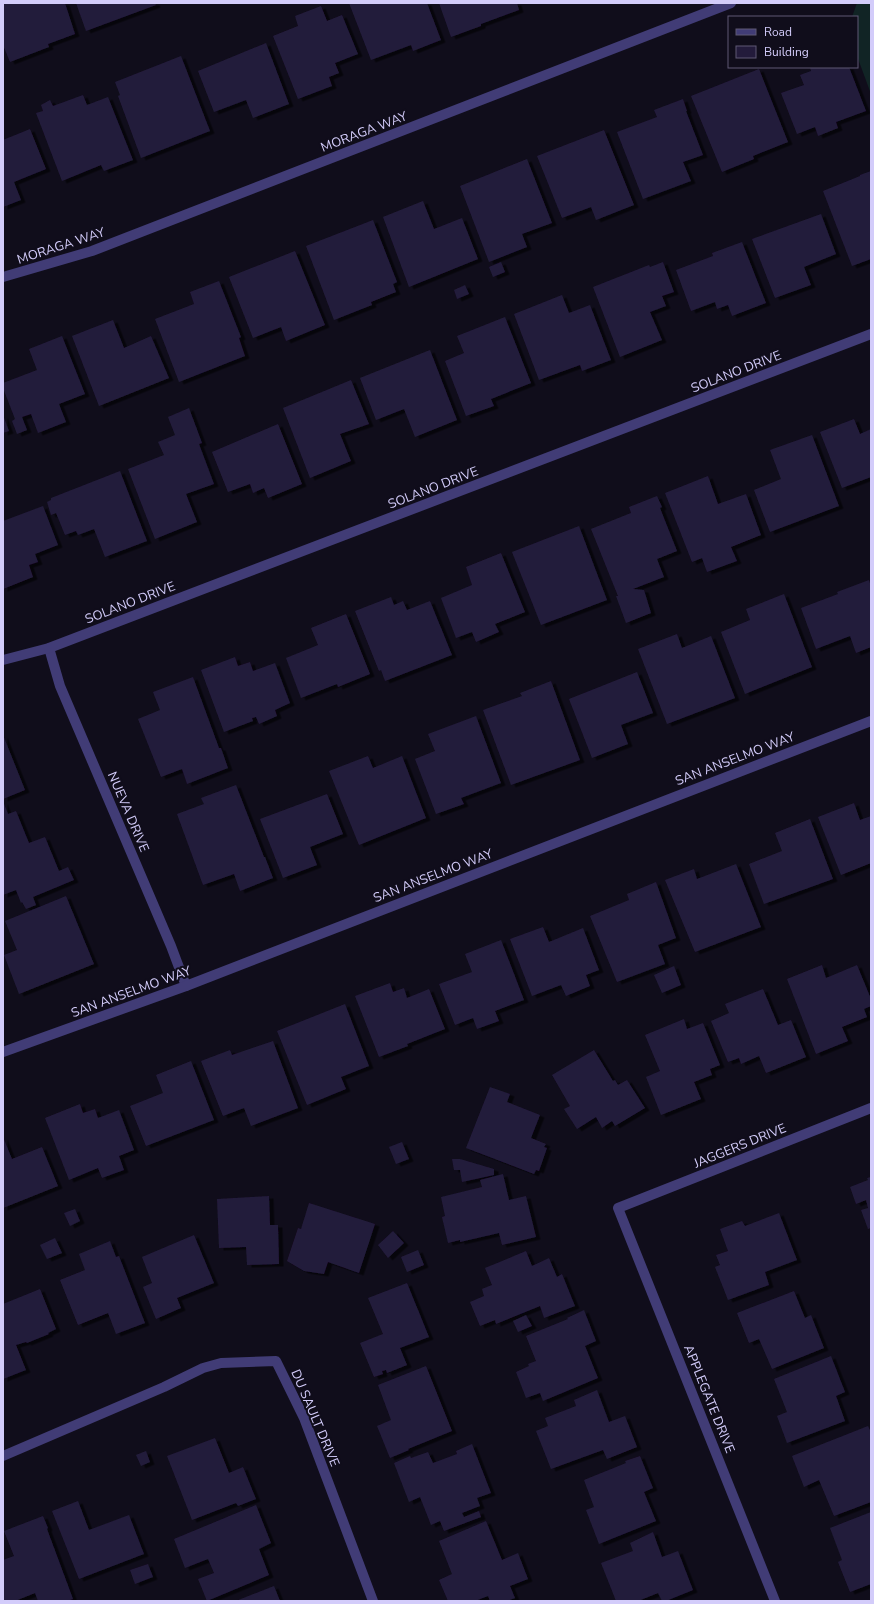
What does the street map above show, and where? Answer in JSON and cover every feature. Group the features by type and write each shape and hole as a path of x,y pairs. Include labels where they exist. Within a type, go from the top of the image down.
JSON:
{"street":[{"name":"MORAGA WAY","path":"3,277 92,251 731,3"},
{"name":"SOLANO DRIVE","path":"3,660 49,648 871,334"},
{"name":"NUEVA DRIVE","path":"49,648 60,686 171,946 186,986"},
{"name":"SAN ANSELMO WAY","path":"3,1052 186,986 871,721"},
{"name":"JAGGERS DRIVE","path":"618,1208 871,1108"},
{"name":"APPLEGATE DRIVE","path":"618,1208 775,1601"},
{"name":"DU SAULT DRIVE","path":"3,1456 157,1390 203,1368 221,1363 276,1361 304,1418 373,1601"}],"green space":[{"path":"857,3 871,3 871,94 858,59 858,16 852,16"}],"building":[{"path":"3,3 65,3 75,34 48,44 49,47 10,62 3,45"},
{"path":"76,3 155,3 156,5 86,31"},
{"path":"349,3 427,3 441,40 413,51 411,45 371,60"},
{"path":"439,3 517,3 519,10 451,37"},
{"path":"321,6 327,21 342,15 358,54 335,63 339,73 329,77 332,86 298,99 273,36 298,26 295,16"},
{"path":"266,43 289,104 253,118 246,100 214,112 198,71"},
{"path":"181,56 210,131 141,158 118,96 120,95 115,82"},
{"path":"810,68 849,68 866,111 836,122 838,128 818,136 815,127 797,134 781,93 804,85 800,75 811,71"},
{"path":"759,69 788,142 753,156 754,159 722,172 691,96"},
{"path":"83,95 87,105 108,97 133,160 104,171 101,165 62,181 36,113 43,111 41,105 50,100 53,106"},
{"path":"683,99 686,111 703,155 683,162 691,181 643,199 617,132 657,117 654,110"},
{"path":"30,129 46,169 14,182 21,200 3,207 3,140"},
{"path":"604,130 634,205 596,220 591,207 562,218 537,156"},
{"path":"527,159 552,223 522,234 527,247 489,262 460,186"},
{"path":"871,171 871,259 852,266 823,191"},
{"path":"423,201 434,229 462,218 478,259 409,287 383,217"},
{"path":"821,214 836,254 804,267 811,285 775,298 752,239"},
{"path":"373,220 397,282 393,284 396,292 371,302 372,305 334,320 306,246"},
{"path":"742,242 766,303 732,316 728,305 717,309 715,302 691,311 676,270 713,256 712,253"},
{"path":"295,251 325,325 286,341 281,327 253,338 229,277"},
{"path":"501,262 505,272 493,277 489,267"},
{"path":"663,262 674,292 662,296 666,306 650,312 662,340 620,357 593,287 649,265 650,267"},
{"path":"219,281 241,337 239,338 245,356 179,382 155,319 194,304 190,292"},
{"path":"465,285 469,294 457,299 454,290"},
{"path":"562,295 569,313 590,305 611,360 582,371 580,365 539,380 514,314"},
{"path":"505,317 531,383 491,399 494,406 466,416 445,361 464,353 457,336"},
{"path":"113,320 124,348 151,336 169,378 99,406 72,336"},
{"path":"62,336 85,394 59,404 66,422 38,433 31,414 22,417 27,430 17,434 12,421 15,419 3,388 3,383 37,370 29,349"},
{"path":"430,350 457,420 415,437 404,409 376,420 360,378"},
{"path":"351,380 369,424 340,434 351,461 310,478 283,408"},
{"path":"189,408 202,443 199,444 214,484 186,494 197,522 155,539 128,469 164,455 158,442 175,435 168,417"},
{"path":"3,415 9,431 3,433"},
{"path":"854,419 860,434 871,429 871,477 842,488 820,432"},
{"path":"278,424 302,484 268,498 264,488 253,493 250,484 228,492 212,452"},
{"path":"812,435 839,506 770,532 754,490 781,479 770,450"},
{"path":"120,471 147,541 105,557 94,529 78,535 76,531 65,535 56,513 51,515 47,502 51,500 51,498"},
{"path":"708,476 718,504 746,494 761,535 731,547 737,561 707,572 702,558 692,562 665,493"},
{"path":"657,496 662,507 660,508 677,551 657,559 664,577 633,589 644,590 651,613 626,623 616,596 618,596 591,529 631,513 629,507"},
{"path":"43,506 58,545 35,554 38,562 29,565 33,577 3,589 3,521"},
{"path":"579,526 607,600 541,625 512,552"},
{"path":"501,553 525,612 495,624 499,632 476,642 472,632 456,638 441,598 472,585 466,567"},
{"path":"869,580 871,587 871,647 856,653 850,636 816,649 801,608"},
{"path":"784,594 812,667 745,694 721,632 750,620 746,609"},
{"path":"391,597 394,605 403,601 407,610 430,601 452,655 385,681 381,670 379,671 355,611"},
{"path":"346,614 370,674 338,687 337,684 301,698 286,658 318,645 311,628"},
{"path":"677,634 682,648 711,636 735,698 667,724 638,649"},
{"path":"235,657 238,666 250,662 253,671 275,663 290,703 275,710 277,716 259,724 256,717 252,718 253,721 224,732 201,670"},
{"path":"637,672 653,713 621,725 628,744 592,758 569,699"},
{"path":"193,677 219,748 221,748 228,768 187,784 182,769 161,777 138,719 160,710 153,692"},
{"path":"551,681 580,760 511,785 483,710 522,696 520,693"},
{"path":"476,716 501,783 461,798 464,804 436,814 415,759 435,751 428,734"},
{"path":"3,735 25,790 3,799"},
{"path":"368,756 373,768 402,756 426,818 359,845 329,771"},
{"path":"236,785 273,878 240,891 234,874 203,885 177,814 204,804 201,798"},
{"path":"327,794 343,834 310,847 317,865 283,878 260,819"},
{"path":"3,801 8,814 16,811 29,843 45,837 59,871 68,867 74,880 33,897 36,905 26,909 22,902 21,903 16,890 3,895"},
{"path":"854,803 860,820 871,816 871,863 841,875 818,817"},
{"path":"810,819 833,879 764,904 749,864 782,851 775,833"},
{"path":"736,864 761,927 695,952 665,880 694,869 697,879"},
{"path":"656,882 676,938 658,945 665,964 617,982 590,916 629,900 627,894"},
{"path":"66,896 94,964 19,994 4,955 17,950 5,921"},
{"path":"543,927 549,942 583,928 599,970 586,975 590,986 566,996 561,985 532,996 510,939"},
{"path":"501,940 524,1000 495,1011 499,1021 477,1029 473,1018 455,1025 439,984 472,972 465,954"},
{"path":"822,965 826,978 857,965 871,999 871,1006 864,1009 867,1017 842,1027 848,1041 816,1054 787,979"},
{"path":"674,966 681,985 662,993 654,975"},
{"path":"390,983 393,992 404,988 407,998 429,989 445,1029 379,1057 355,996"},
{"path":"763,989 778,1025 791,1020 806,1057 766,1073 759,1056 741,1064 739,1058 728,1062 711,1021 729,1013 725,1004"},
{"path":"345,1004 369,1066 341,1077 346,1089 307,1105 277,1031"},
{"path":"684,1019 687,1029 703,1023 720,1065 710,1069 712,1075 694,1082 701,1099 661,1115 646,1077 660,1071 645,1035"},
{"path":"273,1041 298,1108 251,1126 244,1108 223,1116 201,1061 230,1050 232,1055"},
{"path":"594,1050 613,1081 615,1080 618,1085 627,1080 645,1108 615,1126 612,1121 602,1128 596,1117 577,1129 564,1109 570,1106 552,1075"},
{"path":"191,1061 214,1120 146,1146 130,1106 163,1093 156,1075"},
{"path":"490,1087 510,1094 507,1102 540,1115 531,1138 546,1144 544,1147 547,1148 539,1171 536,1170 534,1174 466,1148"},
{"path":"80,1104 83,1113 95,1109 98,1118 119,1110 134,1150 119,1156 124,1170 102,1178 98,1168 69,1180 45,1118"},
{"path":"3,1137 12,1159 42,1147 58,1186 3,1208"},
{"path":"402,1142 409,1159 396,1164 389,1147"},
{"path":"452,1159 460,1159 494,1169 494,1175 462,1182 460,1170 454,1170"},
{"path":"503,1174 509,1200 526,1196 536,1237 502,1245 499,1233 460,1242 460,1240 448,1243 442,1217 445,1216 441,1197 482,1187 480,1180"},
{"path":"871,1177 871,1228 868,1229 861,1210 868,1208 866,1200 856,1204 850,1187 868,1180 867,1178"},
{"path":"269,1196 270,1225 278,1225 279,1264 247,1265 246,1247 219,1248 217,1199"},
{"path":"309,1203 375,1224 359,1273 328,1262 324,1274 304,1271 287,1261 298,1228 301,1229"},
{"path":"75,1209 80,1221 70,1226 64,1213"},
{"path":"779,1213 797,1260 765,1272 769,1285 728,1300 715,1267 720,1265 716,1255 728,1251 720,1229 742,1221 745,1226"},
{"path":"393,1231 404,1243 388,1258 378,1245"},
{"path":"194,1235 214,1283 177,1298 181,1308 156,1319 143,1287 152,1283 142,1257"},
{"path":"55,1238 62,1253 47,1259 40,1245"},
{"path":"110,1241 116,1257 119,1256 145,1323 116,1334 108,1313 78,1325 60,1280 85,1270 79,1254"},
{"path":"418,1250 424,1265 407,1272 401,1257"},
{"path":"526,1251 532,1266 549,1258 557,1277 562,1274 575,1306 544,1318 540,1306 496,1324 495,1320 480,1326 470,1302 484,1296 482,1289 492,1285 485,1268"},
{"path":"407,1283 429,1337 400,1348 407,1365 387,1373 386,1370 382,1371 383,1374 374,1377 360,1343 383,1334 368,1298"},
{"path":"40,1289 56,1329 48,1333 49,1334 27,1343 16,1345 26,1370 3,1379 3,1304"},
{"path":"794,1291 805,1318 811,1315 824,1348 772,1369 759,1339 749,1343 737,1313"},
{"path":"584,1310 596,1341 585,1346 598,1378 543,1401 540,1393 526,1398 516,1372 529,1366 528,1364 536,1361 526,1336 568,1319 567,1318"},
{"path":"526,1315 532,1326 518,1332 513,1321"},
{"path":"831,1356 845,1392 836,1396 845,1421 787,1443 777,1416 787,1412 774,1379"},
{"path":"426,1366 452,1431 390,1458 377,1426 391,1420 378,1385"},
{"path":"597,1390 609,1422 625,1416 637,1447 607,1459 603,1450 551,1469 536,1431 548,1426 545,1418 576,1406 574,1400"},
{"path":"868,1426 871,1432 871,1502 834,1516 819,1480 804,1487 792,1456"},
{"path":"215,1438 229,1473 243,1467 256,1499 238,1506 236,1503 192,1520 167,1456"},
{"path":"472,1444 491,1493 477,1498 480,1506 462,1513 464,1517 479,1511 481,1517 444,1531 440,1521 431,1525 420,1497 409,1502 394,1463 410,1456 411,1458 428,1452 433,1463 457,1454 456,1451"},
{"path":"146,1451 150,1462 141,1466 136,1455"},
{"path":"640,1456 653,1488 644,1492 656,1521 599,1544 586,1510 594,1507 584,1480 626,1463 625,1461"},
{"path":"78,1501 89,1530 129,1515 144,1554 79,1579 52,1511"},
{"path":"256,1505 271,1543 259,1549 269,1575 207,1601 198,1579 214,1573 208,1559 185,1568 174,1539"},
{"path":"871,1512 871,1584 850,1592 838,1562 842,1560 830,1528"},
{"path":"43,1516 73,1599 67,1601 38,1601 35,1593 15,1601 3,1601 3,1560 14,1556 4,1531"},
{"path":"486,1521 502,1560 518,1553 528,1579 510,1586 515,1598 507,1601 490,1601 488,1596 475,1601 448,1601 439,1580 452,1574 439,1541"},
{"path":"653,1532 662,1557 678,1551 693,1590 666,1601 662,1601 658,1593 638,1601 616,1601 601,1563 633,1551 630,1543"},
{"path":"148,1564 153,1577 135,1584 130,1570"},
{"path":"274,1586 280,1601 236,1601"}]}
